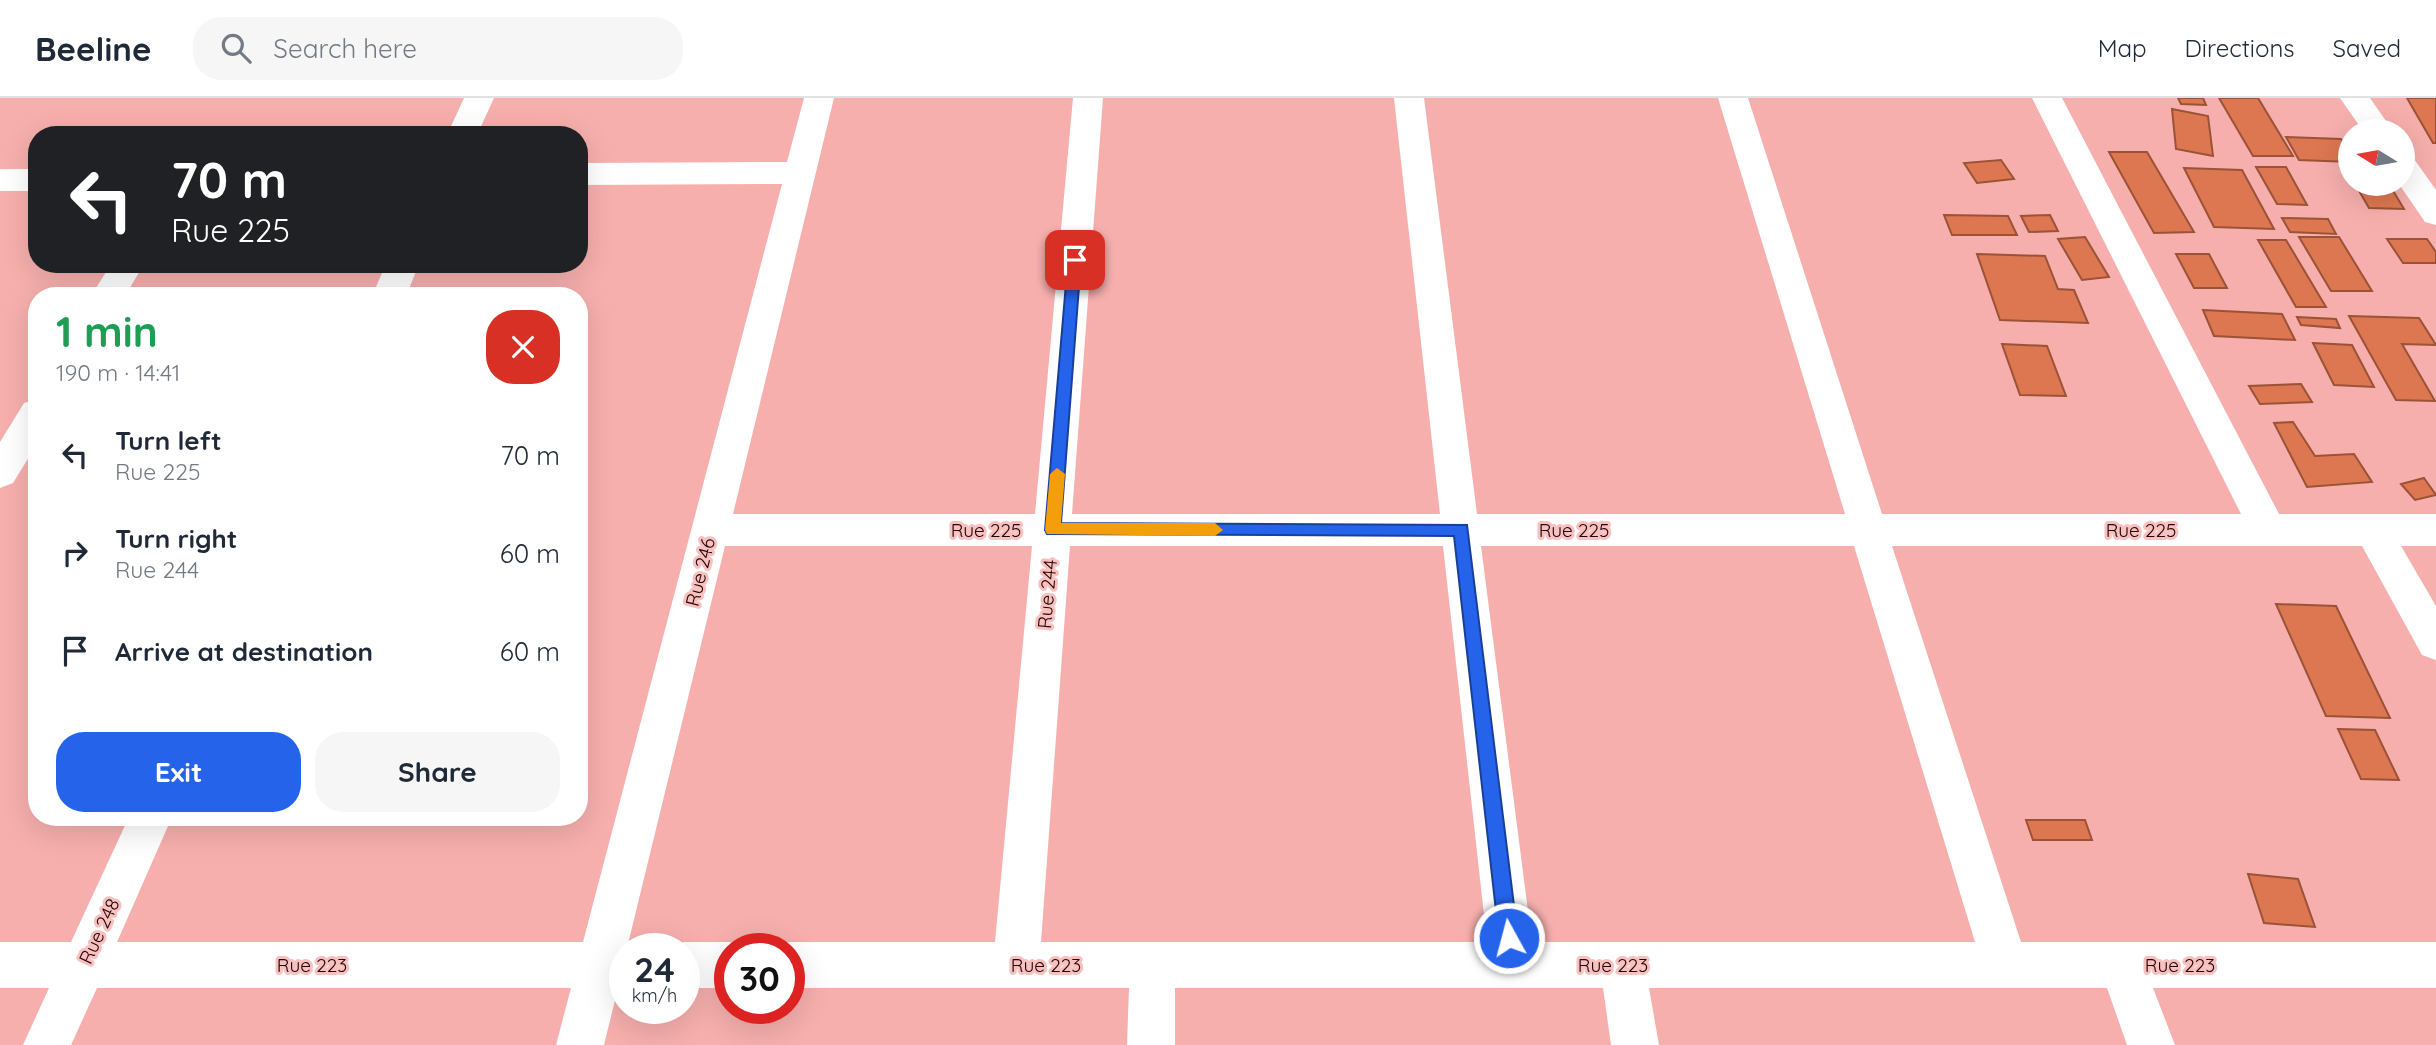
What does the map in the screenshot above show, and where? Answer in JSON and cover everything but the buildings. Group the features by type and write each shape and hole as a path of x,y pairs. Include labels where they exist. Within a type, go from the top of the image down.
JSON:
{"street":[{"path":"467,126 479,98"},
{"name":"Rue 246","path":"619,933 711,530 819,98"},
{"name":"Rue 244","path":"1016,965 1088,98"},
{"path":"1409,98 1512,965"},
{"path":"1733,98 2006,965"},
{"path":"2047,98 2268,530"},
{"path":"2356,98 2370,119"},
{"path":"588,174 799,173"},
{"path":"0,180 28,180"},
{"path":"2415,183 2436,214"},
{"path":"0,473 28,428"},
{"name":"Rue 225","path":"711,530 2436,530"},
{"path":"2373,530 2436,643"},
{"name":"Rue 248","path":"47,1045 147,826"},
{"path":"1151,1045 1153,964"},
{"name":"Rue 223","path":"0,965 609,965"},
{"name":"Rue 223","path":"805,965 2436,965"},
{"path":"1622,965 1634,1045"},
{"path":"2122,965 2151,1045"},
{"name":"Rue 246","path":"580,1045 609,972"}],"slow traffic":[{"path":"1057,474 1053,530 1215,530"}],"route":[{"path":"1075,260 1053,530 1461,530 1509,938"}]}
